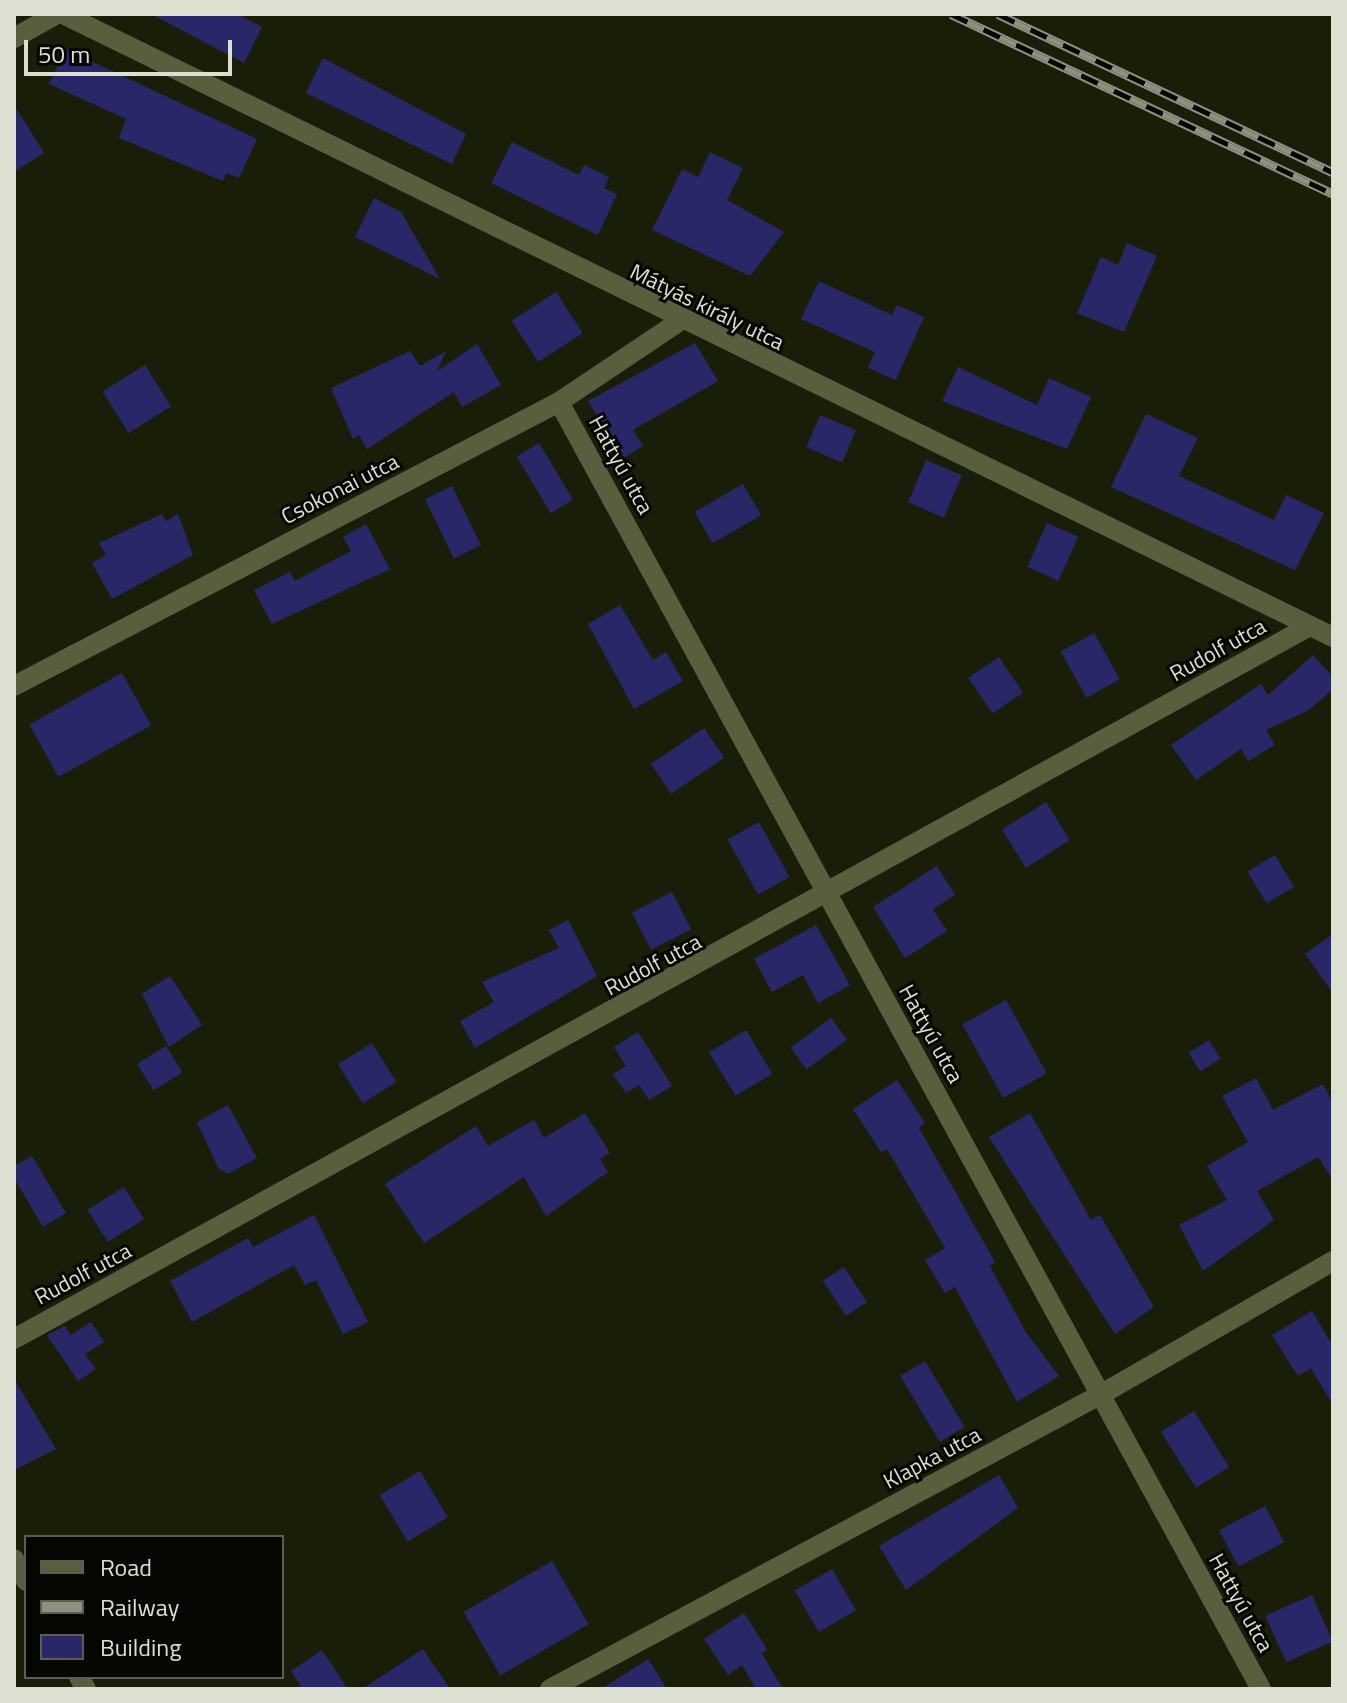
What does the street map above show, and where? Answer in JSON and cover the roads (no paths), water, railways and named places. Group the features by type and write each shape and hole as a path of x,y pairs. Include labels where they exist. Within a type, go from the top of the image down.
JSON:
{"street":[{"path":"14,38 60,14"},
{"name":"Mátyás király utca","path":"60,14 680,321 1333,637"},
{"name":"Csokonai utca","path":"14,686 559,402 680,321"},
{"name":"Hattyú utca","path":"559,402 1261,1689"},
{"name":"Rudolf utca","path":"14,1339 829,897 1310,626"},
{"name":"Klapka utca","path":"550,1689 1100,1395 1333,1261"},
{"path":"14,1559 24,1577"}],"railway":[{"path":"951,14 1333,194"},
{"path":"998,14 1333,172"}]}
